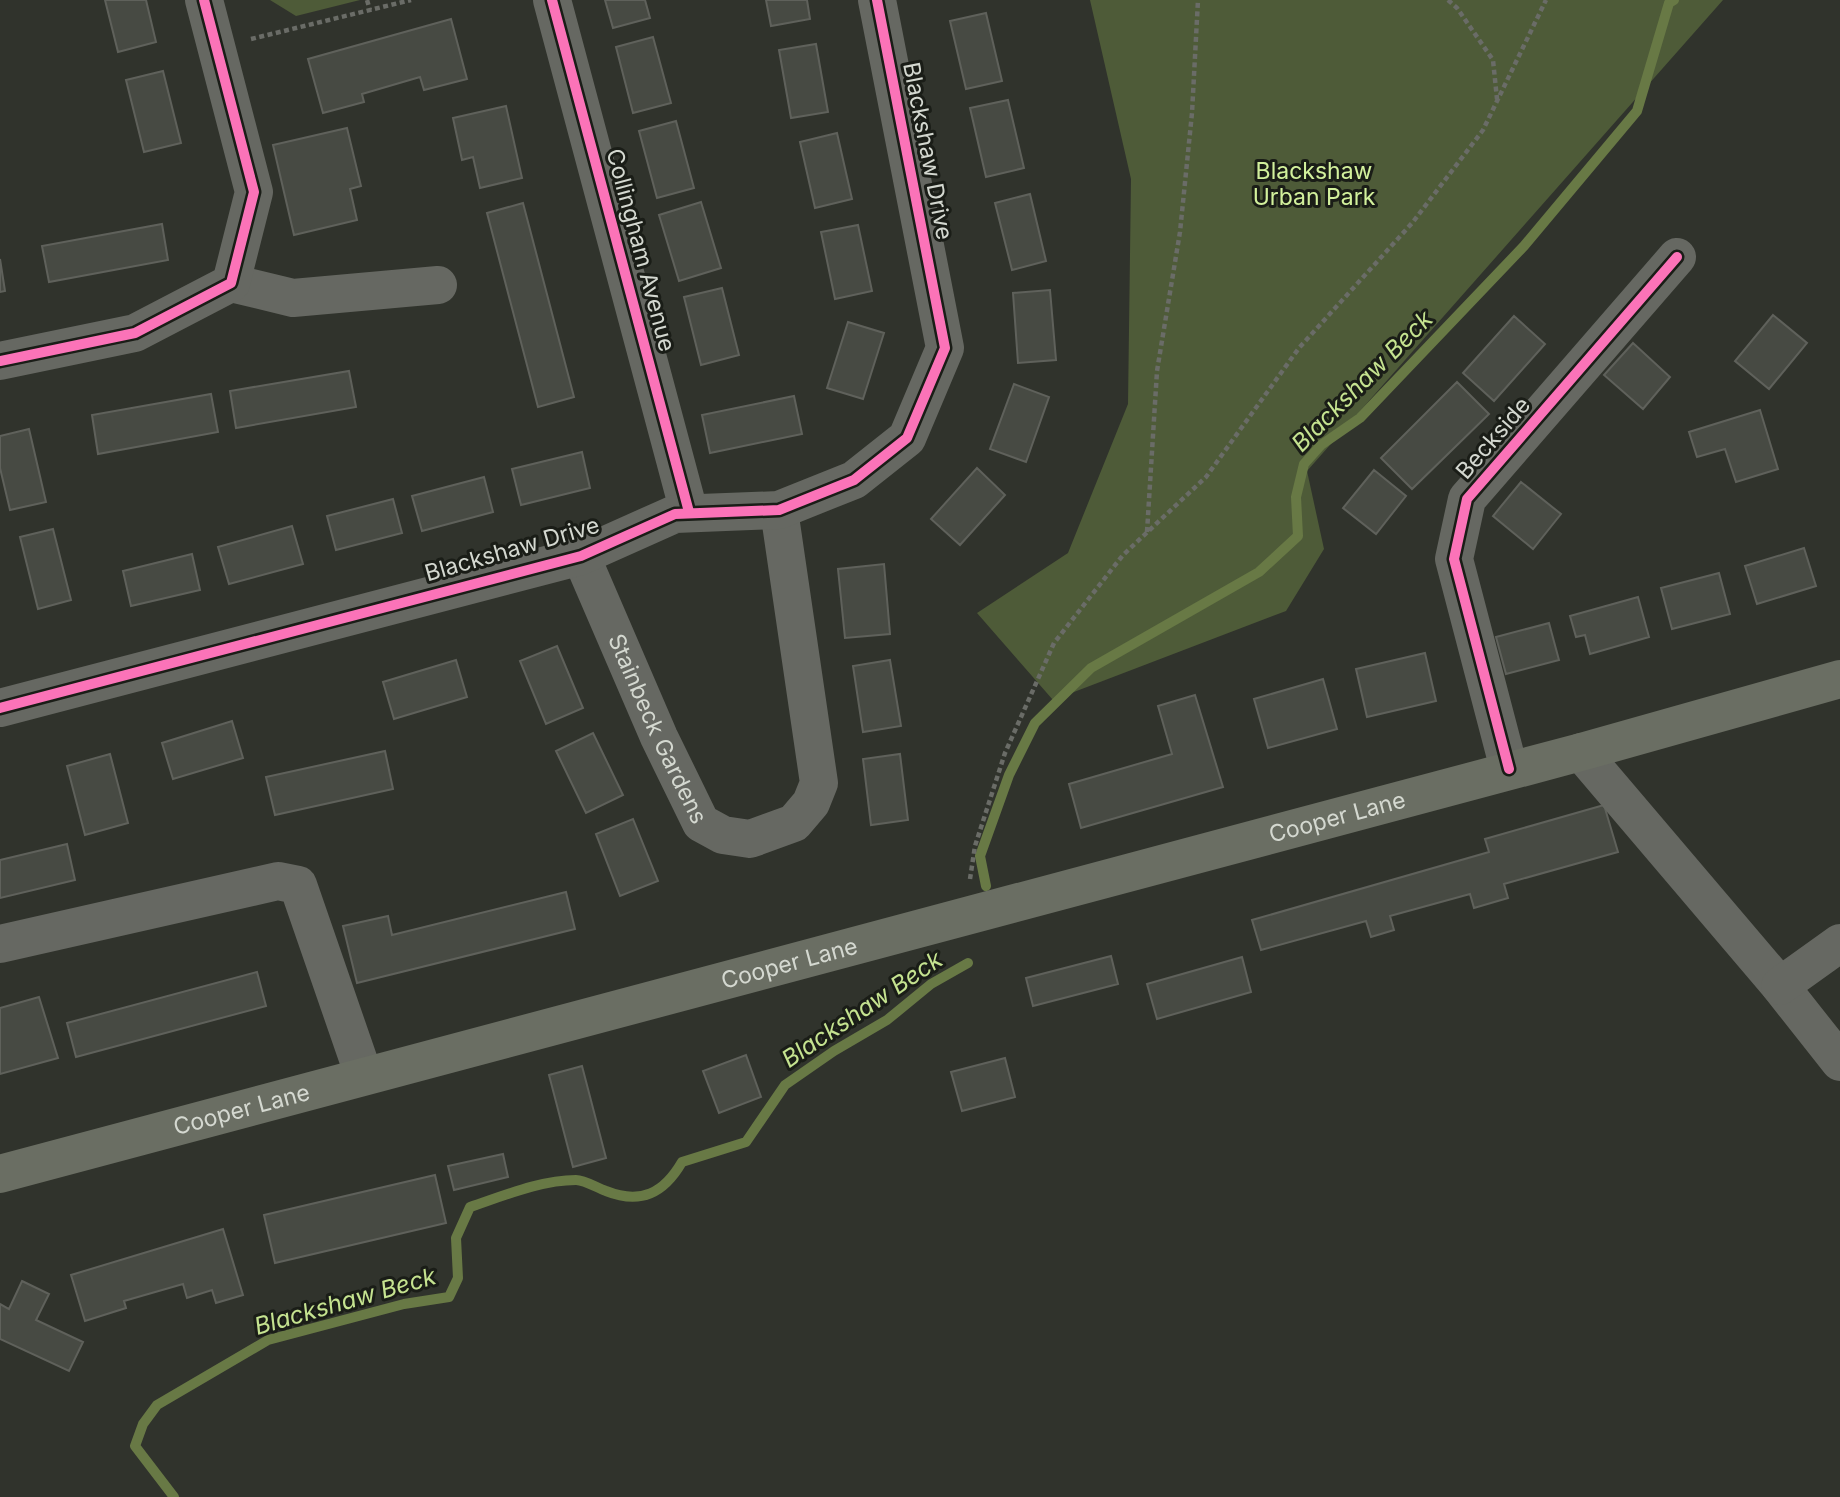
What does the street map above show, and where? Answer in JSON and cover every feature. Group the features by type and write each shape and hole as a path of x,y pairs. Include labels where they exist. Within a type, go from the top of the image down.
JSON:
{"main road":[{"name":"Cooper Lane","path":"0,1174 1581,751 1840,679"}],"street":[{"path":"204,0 254,192 231,282"},
{"name":"Collingham Avenue","path":"552,0 689,512"},
{"name":"Blackshaw Drive","path":"0,708 581,556 676,513 779,510 854,480 907,438 945,348 877,0"},
{"name":"Beckside","path":"1509,769 1454,559 1467,499 1677,257"},
{"path":"0,361 135,333 231,282 293,298 438,285"},
{"name":"Stainbeck Gardens","path":"581,556 659,737 701,823 723,835 750,839 794,823 811,803 819,782 779,510"},
{"path":"1581,751 1780,986 1840,1062"},
{"path":"0,944 278,881 298,885 364,1076"},
{"path":"1780,986 1840,943"}],"path":[{"path":"367,0 370,10"},
{"path":"216,48 411,0"},
{"path":"1147,533 1157,371 1180,232 1192,113 1198,0"},
{"path":"1448,0 1457,8 1493,60 1497,100"},
{"path":"972,913 970,878 975,846 1005,753 1054,643 1123,555 1206,477 1299,348 1413,222 1483,131 1546,0"}],"green space":[{"path":"270,0 360,0 296,16"},
{"name":"Blackshaw Urban Park","path":"1090,0 1723,0 1307,471 1324,549 1286,611 1053,700 977,613 1068,553 1128,404 1131,179"}],"building":[{"path":"105,0 146,0 156,42 118,52"},
{"path":"605,0 645,0 650,18 613,28"},
{"path":"766,0 807,0 810,19 771,26"},
{"path":"986,13 1002,81 966,89 950,21"},
{"path":"451,19 467,79 424,90 420,77 362,94 364,102 323,113 308,59"},
{"path":"653,37 671,103 633,113 616,47"},
{"path":"816,44 828,112 791,118 779,50"},
{"path":"163,71 181,143 144,152 126,80"},
{"path":"1008,100 1024,168 986,177 970,108"},
{"path":"506,106 522,178 480,188 473,157 462,160 453,118"},
{"path":"676,121 694,188 657,198 639,131"},
{"path":"347,128 361,186 350,189 357,220 294,235 273,145"},
{"path":"837,133 852,199 815,208 800,142"},
{"path":"1030,194 1046,261 1012,270 995,203"},
{"path":"701,202 721,268 679,281 659,215"},
{"path":"523,203 574,397 538,407 487,213"},
{"path":"162,224 168,260 49,282 42,246"},
{"path":"858,225 872,291 835,299 821,232"},
{"path":"0,259 5,291 0,292"},
{"path":"722,288 739,355 701,365 684,297"},
{"path":"1050,290 1056,360 1018,363 1013,293"},
{"path":"1773,315 1807,343 1769,389 1735,361"},
{"path":"1514,316 1545,344 1494,401 1463,373"},
{"path":"848,322 884,333 863,399 827,388"},
{"path":"1633,343 1670,377 1643,409 1604,375"},
{"path":"349,371 356,407 236,428 230,391"},
{"path":"1457,382 1489,414 1412,489 1381,458"},
{"path":"1014,384 1049,397 1026,462 990,449"},
{"path":"211,394 218,432 98,454 92,415"},
{"path":"794,396 802,434 710,453 702,415"},
{"path":"1760,410 1778,469 1736,482 1725,449 1697,457 1689,432"},
{"path":"29,429 46,502 10,510 0,468 0,436"},
{"path":"582,452 590,488 521,505 512,469"},
{"path":"977,468 1005,495 960,545 931,519"},
{"path":"1374,470 1406,496 1376,534 1343,508"},
{"path":"484,477 493,512 422,531 412,496"},
{"path":"1521,482 1561,514 1533,549 1493,516"},
{"path":"393,499 402,533 336,550 327,516"},
{"path":"292,526 303,564 229,584 218,547"},
{"path":"53,529 71,600 38,609 20,537"},
{"path":"1804,548 1816,586 1757,604 1745,566"},
{"path":"192,554 200,590 131,606 123,571"},
{"path":"884,564 890,634 845,638 838,569"},
{"path":"1719,573 1730,614 1672,629 1661,588"},
{"path":"1638,597 1649,637 1590,654 1585,635 1576,637 1570,616"},
{"path":"1549,623 1559,660 1506,674 1496,637"},
{"path":"557,646 583,708 546,724 520,661"},
{"path":"1425,653 1436,701 1367,717 1356,669"},
{"path":"456,660 467,697 394,719 383,682"},
{"path":"890,660 901,726 863,732 853,666"},
{"path":"1323,679 1337,729 1268,748 1254,699"},
{"path":"1195,695 1223,787 1081,828 1069,784 1172,754 1158,706"},
{"path":"232,721 243,758 173,779 162,743"},
{"path":"593,733 623,795 586,813 556,751"},
{"path":"385,751 393,789 275,815 266,777"},
{"path":"110,754 128,823 85,835 67,766"},
{"path":"900,754 908,820 871,825 863,759"},
{"path":"1604,805 1618,852 1504,884 1508,898 1474,908 1470,894 1390,916 1394,930 1371,937 1366,921 1261,950 1252,920 1489,852 1485,839"},
{"path":"633,819 658,881 620,896 596,834"},
{"path":"67,844 75,880 0,898 0,860"},
{"path":"566,892 575,929 357,983 343,926 388,916 392,935"},
{"path":"1111,956 1118,984 1033,1006 1026,978"},
{"path":"1242,957 1251,992 1157,1019 1147,984"},
{"path":"257,972 266,1006 76,1057 67,1023"},
{"path":"39,997 58,1058 0,1074 0,1008"},
{"path":"746,1055 761,1097 719,1113 703,1071"},
{"path":"1005,1058 1015,1097 962,1111 951,1072"},
{"path":"582,1066 606,1158 573,1167 549,1075"},
{"path":"503,1154 508,1177 454,1190 448,1166"},
{"path":"435,1175 446,1223 275,1263 264,1215"},
{"path":"223,1229 243,1295 216,1303 212,1290 187,1298 183,1284 124,1301 126,1308 85,1321 71,1275"},
{"path":"22,1281 49,1294 36,1320 83,1342 69,1371 0,1339 0,1304 9,1309"}],"waterway":[{"name":"Blackshaw Beck","path":"986,886 980,856 1009,775 1035,723 1091,668 1259,572 1298,536 1296,497 1304,464 1321,445 1360,418 1524,246 1637,111 1669,3 1674,0"},
{"name":"Blackshaw Beck","path":"174,1497 135,1446 143,1424 157,1405 268,1340 404,1304 449,1297 458,1278 456,1238 470,1207 522,1189 563,1181 580,1180 619,1195 641,1196 667,1182 682,1162 746,1142 785,1085 834,1051 887,1020 931,984 968,963"}],"cycle path":[{"path":"0,361 135,333 231,283 254,192 204,0"},
{"path":"552,0 689,512"},
{"path":"0,708 581,556 675,514 779,510 854,480 907,438 945,348 877,0"},
{"path":"1509,769 1454,559 1467,499 1677,257"}]}
